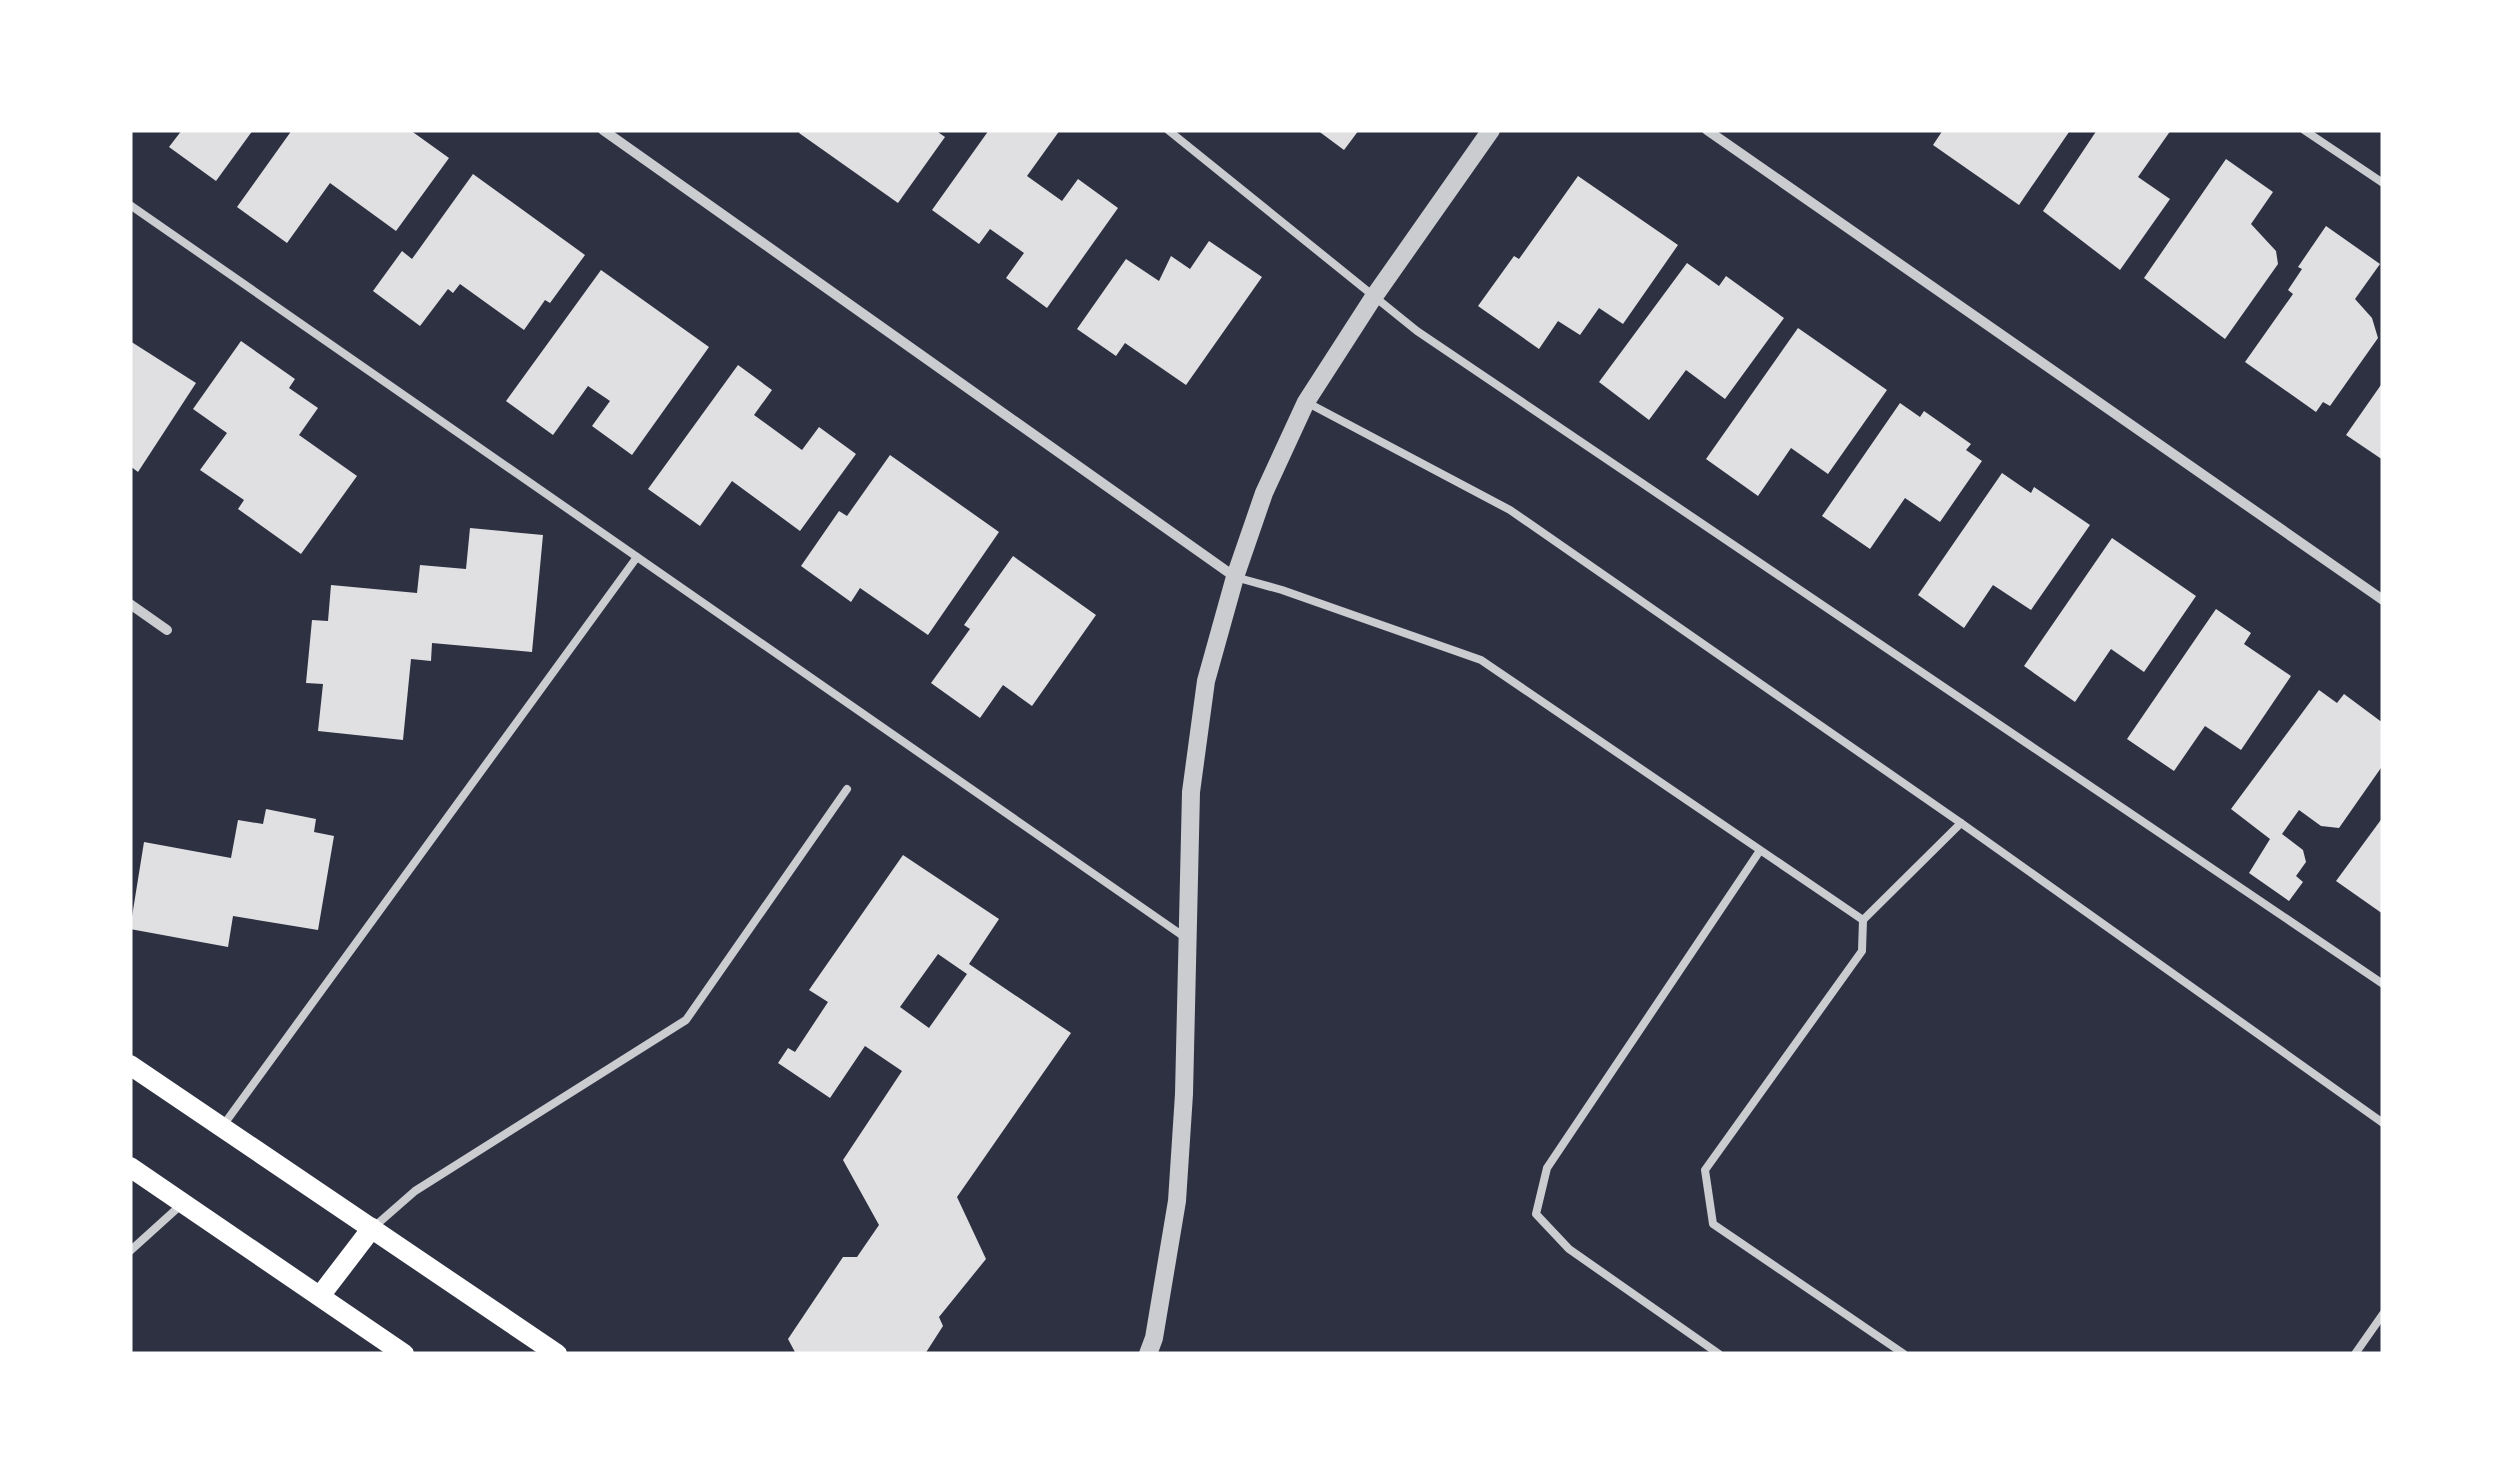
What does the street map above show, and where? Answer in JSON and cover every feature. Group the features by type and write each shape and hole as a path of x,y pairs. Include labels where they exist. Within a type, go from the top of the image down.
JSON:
{"main road":[{"path":"130,1065 557,1354"},
{"path":"130,1167 404,1354"},
{"path":"320,1296 372,1228"}],"street":[{"path":"603,130 1235,577"},
{"path":"1148,1354 1177,1201 1191,792 1206,681 1235,577 1264,493 1306,402 1373,298 1491,130"},
{"path":"1707,130 2383,600"},
{"path":"130,604 168,630"}],"lane":[{"path":"1168,130 1373,298 2383,984"},
{"path":"2304,130 2383,183"},
{"path":"130,205 1188,940"},
{"path":"1306,402 1510,510 2383,1122"},
{"path":"222,1127 636,557"},
{"path":"1235,577 1481,660 1863,920"},
{"path":"372,1228 415,1191 686,1020 847,789"},
{"path":"1904,1354 1713,1224 1705,1170 1862,951 1863,920 1962,824"},
{"path":"1719,1354 1569,1249 1536,1214 1547,1168 1759,852"},
{"path":"130,1251 182,1203"},
{"path":"2356,1354 2383,1314"}],"building":[{"path":"182,130 253,130 216,181 169,147"},
{"path":"292,130 410,130 449,158 396,231 330,183 287,243 237,207"},
{"path":"935,130 945,137 898,203 799,133"},
{"path":"989,130 1060,130 1027,176 1062,201 1078,179 1118,208 1047,308 1006,278 1024,253 990,229 979,244 932,210"},
{"path":"1317,130 1359,130 1344,150"},
{"path":"1943,130 2069,132 2019,205 1933,145"},
{"path":"2097,130 2171,130 2138,177 2170,199 2120,270 2043,211"},
{"path":"2226,159 2273,192 2251,224 2276,251 2278,264 2225,339 2144,278"},
{"path":"473,174 585,255 550,303 545,300 524,330 460,284 453,293 448,289 420,326 373,291 402,251 412,259"},
{"path":"1578,176 1678,245 1623,324 1599,308 1580,335 1558,321 1539,349 1478,306 1514,256 1519,259"},
{"path":"2326,226 2380,264 2355,299 2372,318 2378,338 2330,406 2323,402 2316,412 2245,362 2293,294 2288,290 2302,269 2298,267"},
{"path":"1209,241 1262,277 1186,385 1125,343 1116,356 1077,329 1126,259 1159,281 1171,256 1190,269"},
{"path":"1687,263 1719,286 1726,276 1784,318 1725,399 1686,370 1649,420 1599,382"},
{"path":"601,270 709,347 632,455 592,426 610,401 588,386 553,435 506,401"},
{"path":"1798,328 1887,390 1828,474 1791,448 1758,496 1706,459"},
{"path":"130,341 196,383 138,472 130,466"},
{"path":"241,341 295,379 289,388 318,408 299,435 357,476 301,554 238,509 244,500 200,470 227,433 193,409"},
{"path":"738,365 772,390 754,415 802,450 819,427 856,454 800,531 732,481 700,526 648,489"},
{"path":"2383,382 2383,460 2346,435"},
{"path":"1900,403 1920,417 1924,411 1971,444 1966,450 1982,461 1940,522 1905,498 1870,549 1822,516"},
{"path":"890,455 999,532 928,635 860,588 851,602 801,566 839,511 847,516"},
{"path":"2002,473 2031,493 2034,487 2090,525 2031,610 1993,585 1964,628 1918,595"},
{"path":"470,528 543,535 532,652 432,643 431,661 411,659 403,740 318,731 323,684 306,683 312,620 328,621 331,585 417,593 420,565 466,569"},
{"path":"2112,538 2196,596 2144,672 2111,649 2075,702 2024,666"},
{"path":"1013,556 1096,615 1032,706 1003,685 980,718 931,683 970,629 964,625"},
{"path":"2216,609 2251,633 2244,644 2291,676 2241,750 2205,726 2174,771 2127,739"},
{"path":"2319,690 2337,703 2344,694 2383,723 2383,765 2339,828 2321,826 2299,810 2282,834 2303,850 2306,862 2296,876 2303,882 2289,901 2249,873 2270,839 2231,809"},
{"path":"266,809 316,819 314,832 334,836 318,930 233,916 228,947 130,929 144,842 231,858 238,820 263,824"},
{"path":"2383,817 2383,914 2336,881"},
{"path":"903,855 999,919 969,964 1071,1033 957,1197 986,1259 939,1317 943,1326 925,1354 796,1354 788,1339 843,1257 857,1257 879,1225 843,1160 902,1071 865,1046 830,1098 778,1063 788,1048 795,1052 828,1002 809,990","holes":["938,954 967,974 929,1028 900,1007"]}]}
